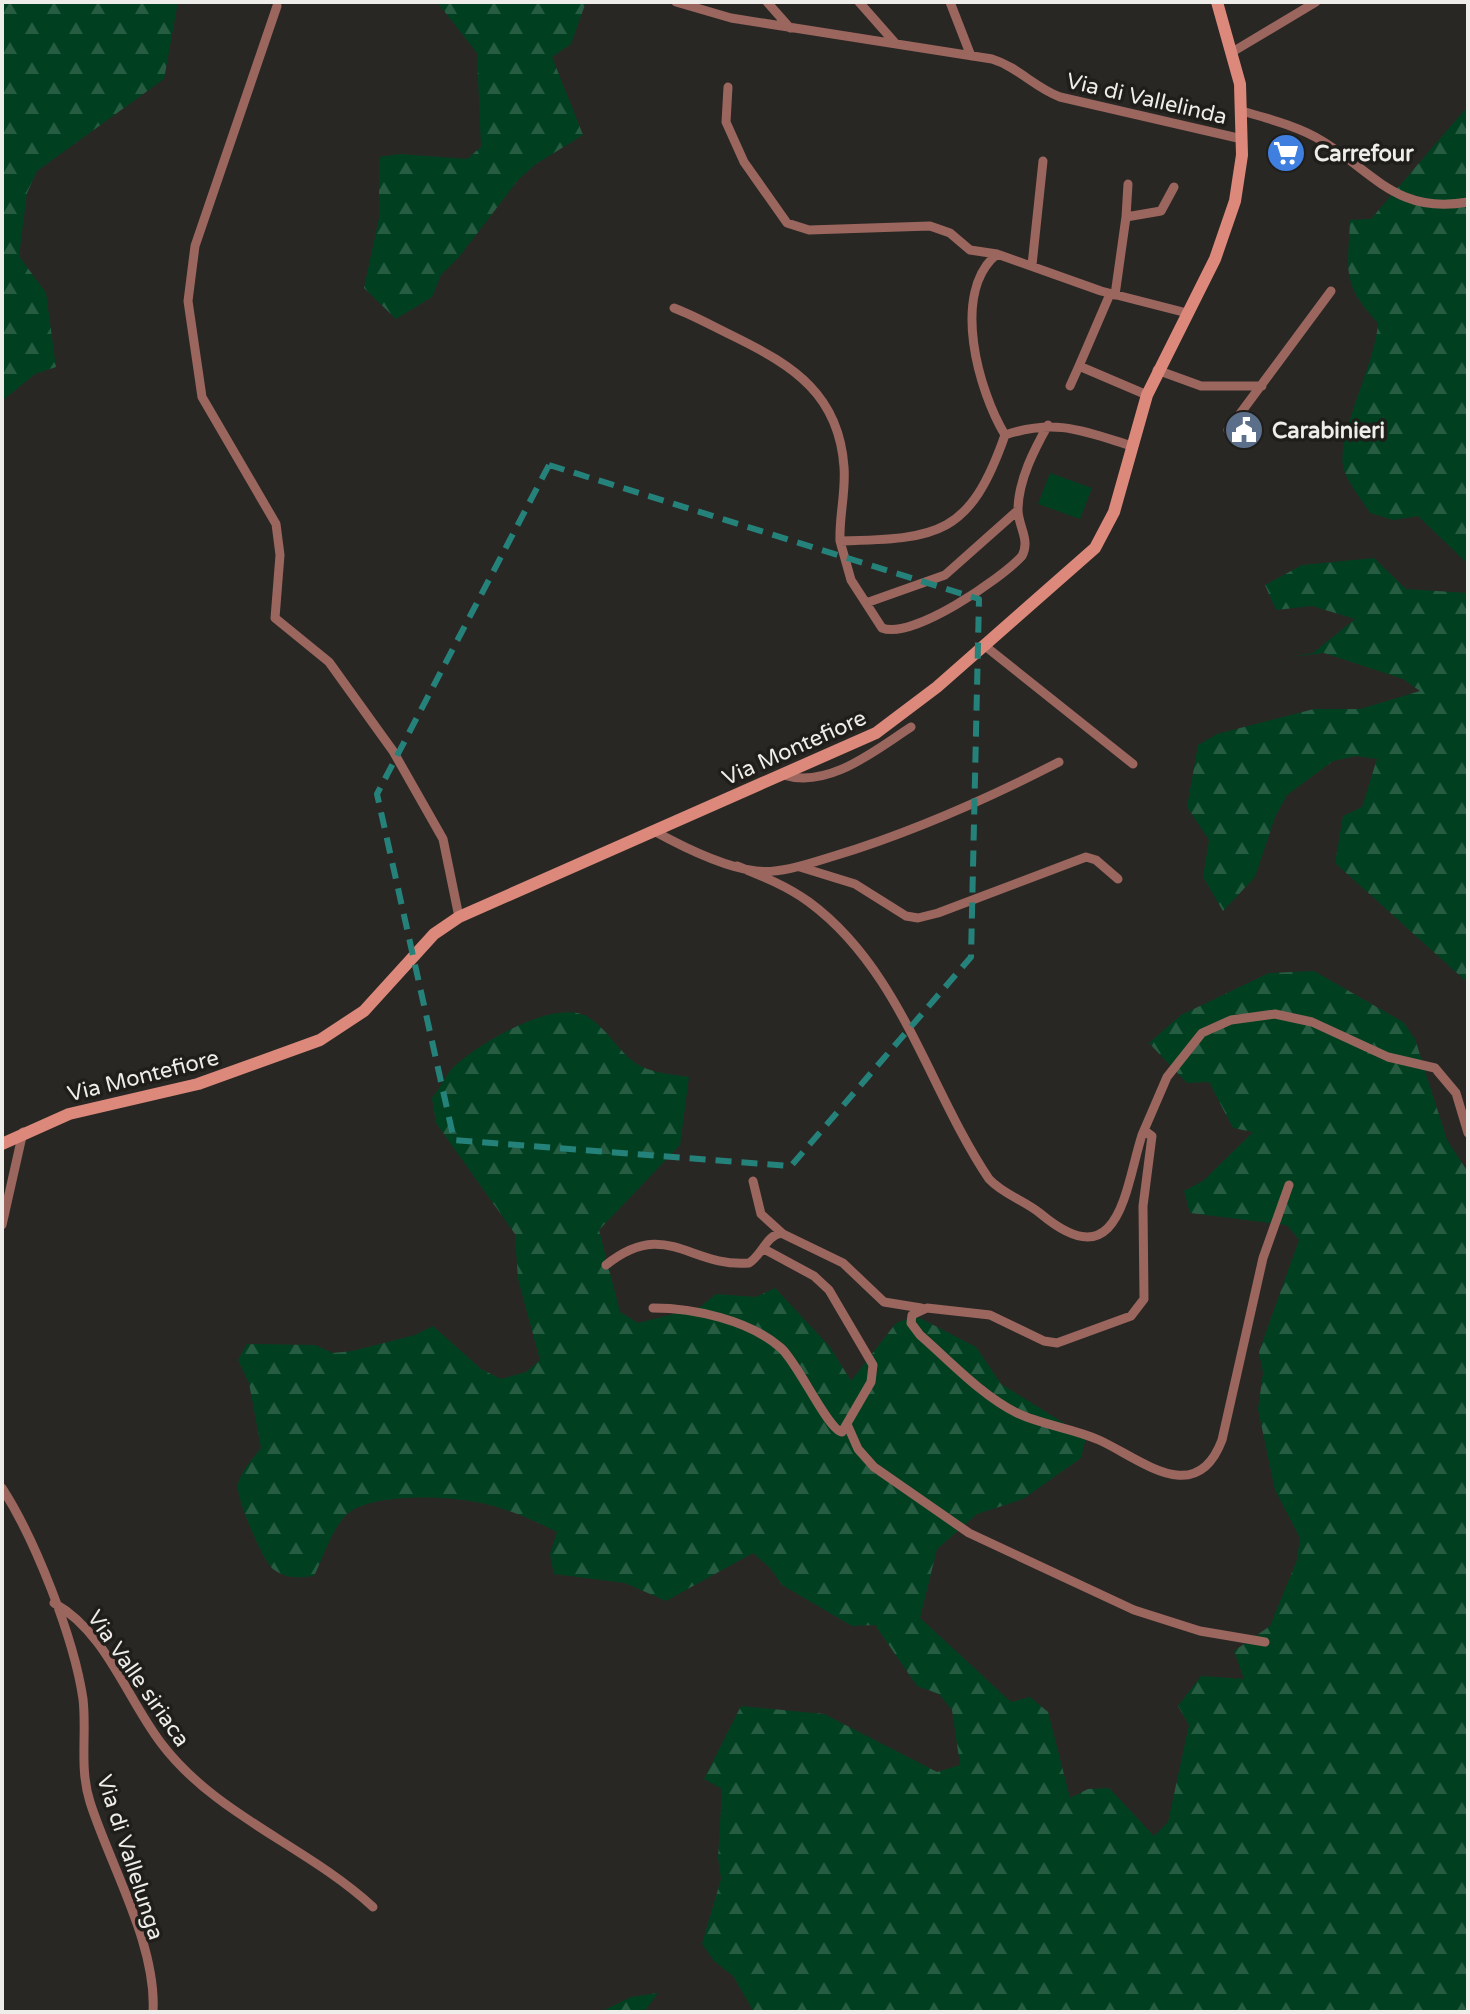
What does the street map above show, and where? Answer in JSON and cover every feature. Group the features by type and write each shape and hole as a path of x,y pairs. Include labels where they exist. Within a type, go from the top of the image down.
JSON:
{"main road":[{"name":"Via Montefiore","path":"2,1144 23,1132 88,1108 198,1084 320,1040 364,1011 434,934 459,917 876,733 985,646 1101,541 1114,512 1157,370 1231,217 1240,172 1242,111 1234,51 1217,2"}],"street":[{"name":"Via di Vallelinda","path":"676,2 718,16 971,56 1012,66 1039,87 1060,97 1242,139"},
{"path":"767,2 790,28"},
{"path":"859,2 896,44"},
{"path":"950,2 971,56"},
{"path":"1234,51 1299,6 1316,2"},
{"path":"277,6 192,260 188,309 197,380 210,413 276,524 280,555 275,618 329,662 399,761 443,839 459,917"},
{"path":"728,87 724,112 732,139 751,174 789,225 809,230 930,226 950,233 970,250 997,254 1112,295 1187,313"},
{"path":"1242,111 1313,136 1362,173 1400,196 1436,204 1468,202"},
{"path":"1032,265 1043,161"},
{"path":"1070,386 1112,295 1126,217 1128,184"},
{"path":"1126,217 1161,211 1174,187"},
{"path":"840,541 906,539 936,532 950,524 983,488 1005,435 986,398 973,343 981,280 988,263 997,254"},
{"path":"1228,430 1331,291"},
{"path":"674,308 762,351 799,374 820,395 835,427 843,461 840,541 849,576 880,627 889,631 981,592 1025,551 1017,511 1024,475 1048,425"},
{"path":"1079,366 1147,395"},
{"path":"1157,370 1201,386 1262,386"},
{"path":"1005,435 1048,425 1132,446"},
{"path":"866,603 945,575 1017,511"},
{"path":"985,646 1133,764"},
{"path":"783,775 806,779 828,775 911,727"},
{"path":"737,866 765,871 792,866 904,835 977,804 1059,762"},
{"path":"654,831 795,892 835,926 890,994 989,1179 1053,1226 1088,1236 1108,1227 1126,1199 1142,1135 1167,1077 1202,1033 1231,1020 1275,1014 1312,1022 1388,1057 1435,1068 1456,1093 1468,1133"},
{"path":"792,866 844,879 902,915 914,918 938,913 1083,858 1096,860 1118,879"},
{"path":"2,1225 23,1132"},
{"path":"753,1181 758,1208 769,1224 843,1263 884,1302 1000,1317 1018,1329 1057,1343 1134,1314 1144,1299 1143,1206 1152,1142 1149,1133 1142,1135"},
{"path":"932,1309 913,1313 911,1322 916,1331 1005,1406 1025,1416 1096,1439 1161,1473 1194,1473 1215,1455 1222,1440 1263,1258 1289,1185"},
{"path":"606,1265 624,1251 647,1243 668,1243 743,1263 753,1261 773,1235 783,1234"},
{"path":"653,1308 694,1311 765,1337 797,1367 834,1430 842,1432 871,1382 873,1365 829,1290 814,1276 764,1249"},
{"path":"847,1424 858,1449 874,1467 969,1533 1134,1610 1200,1631 1265,1642"},
{"name":"Via di Vallelunga","path":"2,1488 27,1533 54,1603 82,1694 88,1794 126,1890 151,1975 153,2012"},
{"name":"Via Valle siriaca","path":"54,1603 77,1618 96,1641 154,1733 185,1771 211,1794 271,1832 373,1907"}],"highlighted area":[{"path":"549,465 979,599 971,957 791,1166 454,1140 377,794"}],"green space":[{"path":"2,2 178,2 164,79 37,171 27,193 19,256 46,293 56,367 35,374 2,401"},
{"path":"437,2 586,2 571,44 552,57 583,135 536,164 518,180 459,257 441,275 432,297 396,319 364,288 379,218 379,157 400,154 467,159 481,147 477,53"},
{"path":"1468,106 1468,564 1418,516 1393,520 1370,513 1346,476 1343,456 1378,323 1358,297 1349,276 1350,220 1371,219"},
{"path":"1050,473 1092,488 1080,519 1038,504"},
{"path":"1374,558 1406,589 1468,593 1468,983 1335,863 1343,816 1362,807 1377,759 1356,756 1333,761 1287,795 1275,817 1255,877 1223,911 1203,877 1209,840 1187,807 1198,745 1217,734 1314,709 1360,709 1420,691 1403,679 1324,653 1290,657 1313,653 1355,619 1312,606 1276,610 1265,585 1302,565"},
{"path":"1314,971 1403,1022 1415,1039 1447,1140 1468,1172 1468,2012 754,2012 733,1976 714,1961 702,1944 721,1879 718,1858 722,1789 704,1779 741,1706 824,1714 937,1772 960,1765 952,1710 939,1694 917,1686 875,1625 852,1626 782,1585 770,1568 753,1553 666,1601 625,1583 554,1574 550,1554 557,1532 507,1510 462,1500 427,1497 388,1499 356,1508 345,1516 336,1529 314,1576 283,1575 273,1569 263,1554 238,1491 242,1474 261,1448 249,1383 238,1360 247,1344 315,1345 333,1353 415,1335 433,1326 481,1369 501,1379 526,1372 540,1360 518,1279 515,1234 436,1123 432,1098 453,1067 484,1044 541,1017 577,1013 597,1024 635,1063 654,1071 689,1077 680,1145 599,1230 620,1312 638,1323 700,1307 716,1294 756,1297 775,1288 830,1347 851,1381 896,1323 916,1316 976,1347 1001,1384 1086,1437 1081,1458 1023,1499 977,1514 937,1549 920,1618 1011,1702 1030,1697 1048,1712 1070,1798 1088,1789 1109,1788 1154,1836 1168,1822 1189,1725 1178,1706 1201,1676 1244,1679 1234,1651 1270,1626 1297,1560 1300,1538 1275,1490 1258,1409 1263,1373 1259,1352 1299,1240 1287,1225 1190,1213 1184,1191 1203,1181 1253,1132 1233,1128 1209,1082 1187,1083 1149,1043 1181,1015 1269,973"},
{"path":"658,1993 644,2012 600,2012 631,1997"}],"place":[{"name":"Carrefour","path":"1286,153"},
{"name":"Carabinieri","path":"1244,430"}]}
